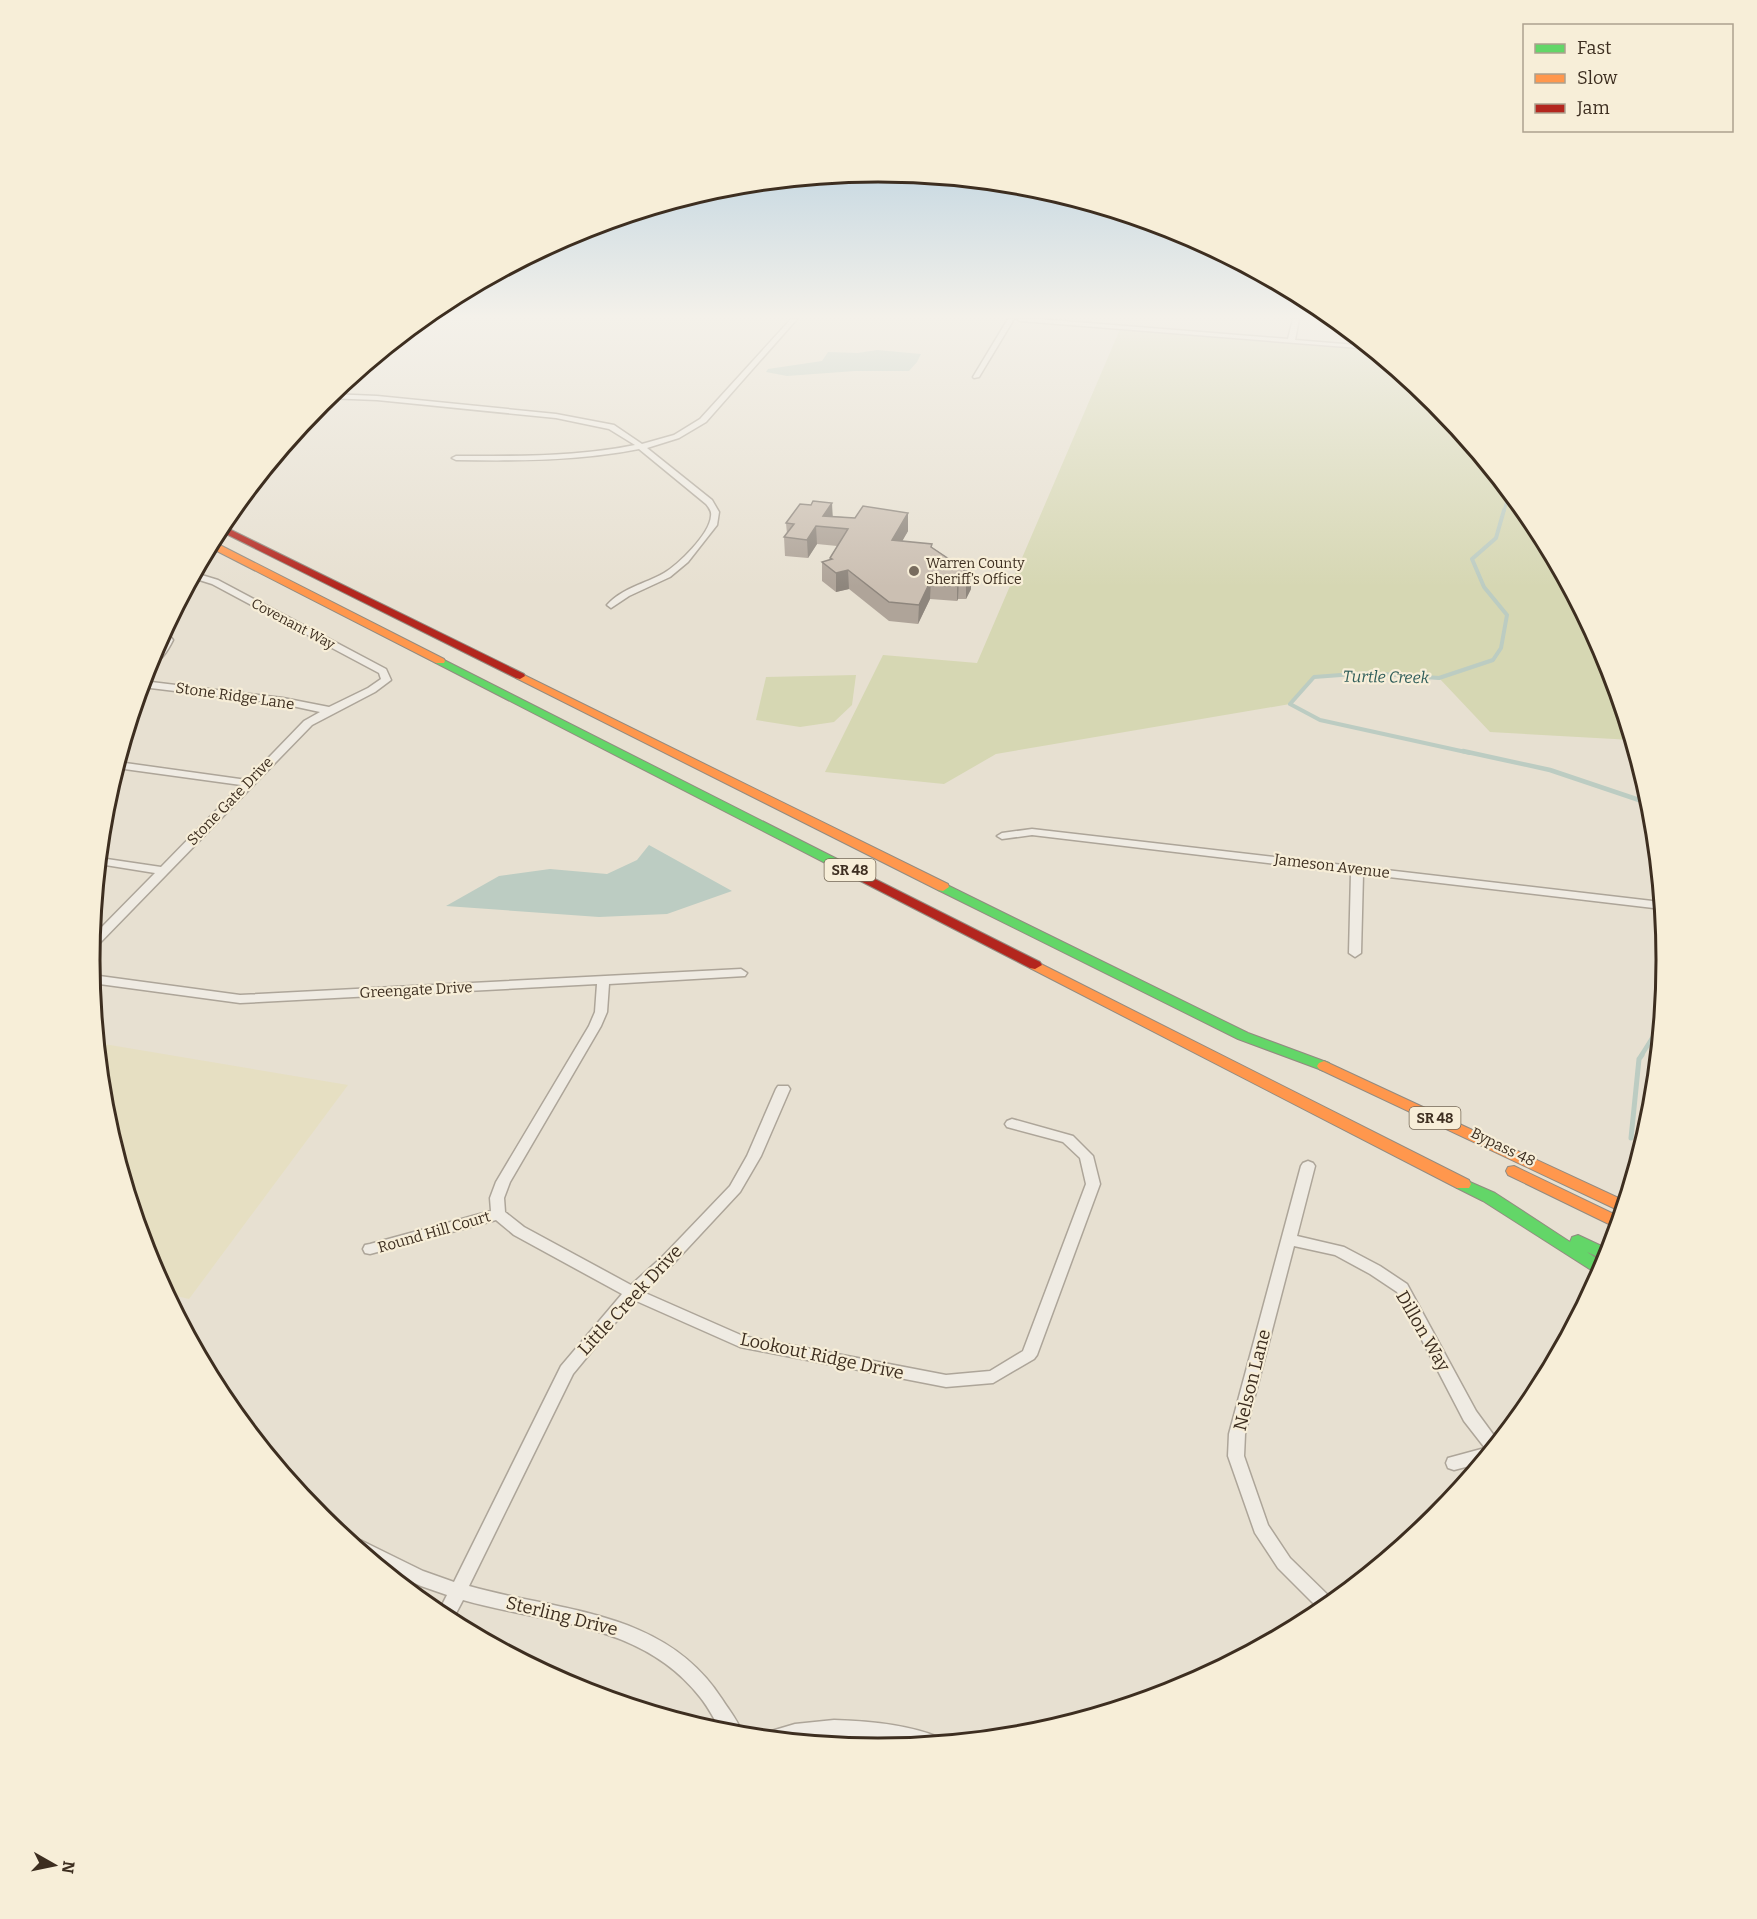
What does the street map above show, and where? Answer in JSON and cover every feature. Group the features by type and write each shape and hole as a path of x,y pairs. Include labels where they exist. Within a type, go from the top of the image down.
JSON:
{"highway":[{"name":"SR 48","path":"229,532 1243,1036 1317,1063 1617,1204"},
{"name":"SR 48","path":"219,548 1489,1197 1594,1265"},
{"name":"Bypass 48","path":"1243,1036 1611,1220"},
{"path":"1489,1197 1599,1251"}],"street":[{"path":"474,409 589,421 611,427 641,446 709,502 716,513 715,519 702,540 675,570 631,590 610,605"},
{"path":"456,458 567,455 641,446 674,437 700,422 712,409"},
{"name":"Covenant Way","path":"201,577 215,582 383,672 386,680"},
{"name":"Stone Gate Drive","path":"101,935 308,723 327,710 378,687 386,680"},
{"name":"Stone Ridge Lane","path":"151,685 283,701 327,710"},
{"path":"125,766 248,783"},
{"name":"Jameson Avenue","path":"1002,836 1032,832 1655,905"},
{"path":"107,862 162,871"},
{"path":"1355,953 1358,869"},
{"name":"Greengate Drive","path":"101,980 240,999 741,973"},
{"path":"498,1214 497,1198 503,1182 595,1026 601,1012 603,980"},
{"name":"Little Creek Drive","path":"450,1608 567,1370 632,1293 668,1260 735,1189 754,1156 783,1089"},
{"name":"Lookout Ridge Drive","path":"498,1214 519,1231 632,1293 740,1341 946,1381 993,1377 1029,1355 1093,1184 1086,1156 1068,1139 1012,1124"},
{"name":"Nelson Lane","path":"1308,1166 1238,1434 1236,1456 1261,1528 1284,1563 1321,1599"},
{"name":"Round Hill Court","path":"370,1250 498,1214"},
{"name":"Dillon Way","path":"1289,1240 1339,1251 1375,1270 1402,1288 1470,1416 1489,1441"},
{"path":"1454,1463 1475,1457"},
{"name":"Sterling Drive","path":"387,1562 413,1575 458,1591 607,1625 635,1635 660,1648 683,1665 704,1685 721,1708 729,1723"},
{"path":"795,1733 809,1729 858,1728 902,1737"}],"shaded area":[{"path":"649,845 732,891 667,914 599,917 446,906 499,876 550,869 607,874 637,860"},
{"path":"105,1044 348,1085 189,1299 178,1296 142,1210 115,1111"}],"green space":[{"path":"1086,409 1429,409 1496,486 1552,570 1597,662 1624,740 1490,732 1439,678 1368,673 1314,677 1290,704 996,754 944,784 825,772 883,655 977,663"},
{"path":"856,675 852,705 834,722 800,727 756,720 766,677"}],"building":[{"path":"813,501 832,503 823,516 855,518 863,506 908,513 892,540 932,544 931,547 958,565 965,566 964,570 971,570 966,580 957,582 931,580 919,605 889,602 848,570 836,573 822,562 832,559 830,558 848,529 816,526 807,540 784,537 794,524 786,523 800,504 811,505"}],"waterway":[{"name":"Turtle Creek","path":"1504,511 1506,504 1508,504"},
{"name":"Turtle Creek","path":"1470,753 1320,720 1290,704 1314,677 1368,673 1439,678 1493,660 1501,648 1507,615 1484,587 1472,559 1496,538 1504,510"},
{"name":"Turtle Creek","path":"1463,751 1550,770 1640,800"},
{"name":"Turtle Creek","path":"1641,1056 1652,1038"},
{"name":"Turtle Creek","path":"1631,1138 1639,1059 1642,1055"}],"traffic: fast":[{"path":"440,661 841,866"},
{"path":"943,887 1243,1036 1324,1066"},
{"path":"1463,1184 1489,1197 1594,1265"},
{"path":"1578,1241 1599,1251"}],"traffic: slow":[{"path":"219,548 440,661"},
{"path":"520,676 943,887"},
{"path":"1035,965 1463,1184"},
{"path":"1324,1066 1617,1204"},
{"path":"1514,1171 1611,1219"}],"traffic: jam":[{"path":"229,532 520,676"},
{"path":"841,866 1035,965"}],"place":[{"name":"Warren County Sheriff’s Office","path":"914,571"}]}
